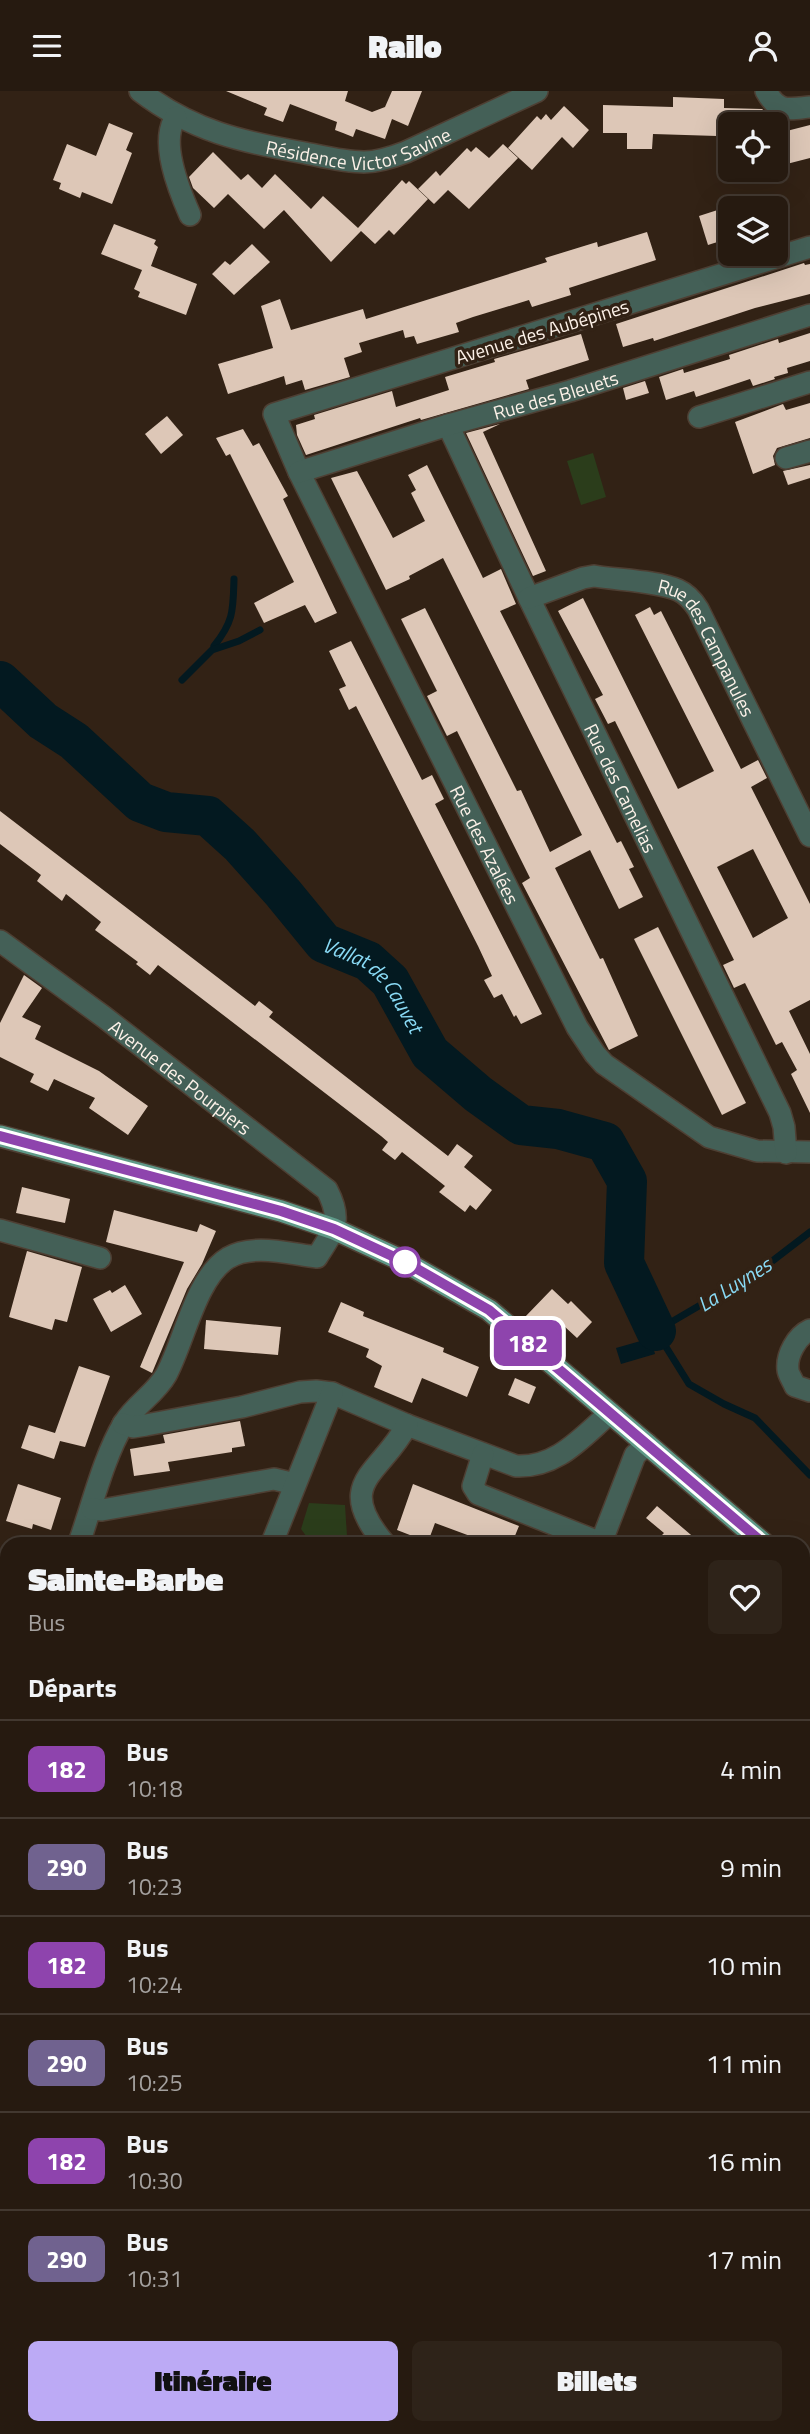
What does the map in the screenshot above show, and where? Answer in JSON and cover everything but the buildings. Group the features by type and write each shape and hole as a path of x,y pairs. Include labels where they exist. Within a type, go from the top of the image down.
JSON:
{"main road":[{"path":"0,1136 281,1211 334,1229 405,1262 489,1310 756,1537"}],"street":[{"name":"Résidence Victor Savine","path":"140,91 176,117 214,132 256,144 346,161 366,162 387,159 406,152 537,91"},
{"path":"766,91 778,107 810,107"},
{"path":"176,117 169,135 176,176 190,215"},
{"name":"Avenue des Aubépines","path":"274,414 810,247"},
{"name":"Rue des Bleuets","path":"299,472 447,425 570,391 810,315"},
{"path":"699,417 810,382"},
{"name":"Rue des Azalées","path":"274,414 299,472 587,1044 604,1064 709,1137 757,1151 810,1152"},
{"name":"Rue des Camelias","path":"447,425 780,1113 786,1153"},
{"path":"786,458 810,450"},
{"name":"Rue des Campanules","path":"529,598 594,576 668,586 680,590 690,598 801,798 810,836"},
{"name":"Avenue des Pourpiers","path":"0,940 327,1190 335,1206 337,1219 334,1229"},
{"path":"81,1537 113,1445 123,1424 137,1404 156,1389 166,1374 207,1278 217,1266 237,1253 250,1250 317,1257 334,1229"},
{"path":"0,1230 100,1258"},
{"path":"810,1330 803,1333 792,1349 788,1370 795,1386 810,1391"},
{"path":"123,1424 133,1427 146,1425 243,1407 300,1392 316,1391 332,1393 516,1466 531,1467 560,1457 610,1413"},
{"path":"274,1537 332,1393"},
{"path":"379,1537 363,1514 363,1483 407,1425"},
{"path":"603,1537 635,1455 647,1444"},
{"path":"483,1454 473,1486 478,1494 586,1537"},
{"path":"92,1509 102,1510 274,1479 295,1484"}],"green space":[{"path":"593,453 606,497 581,505 567,461"},
{"path":"309,1503 345,1505 347,1536 307,1537 301,1529"}],"water":[{"path":"651,1338 655,1354 621,1364 616,1348"}],"waterway":[{"path":"214,646 231,615 234,579"},
{"path":"182,680 212,650 260,630"},
{"name":"Vallat de Cauvet","path":"0,681 43,721 74,741 140,802 166,812 208,816 240,845 324,943 368,961 390,981 430,1053 478,1094 521,1125 558,1129 605,1142 627,1181 624,1263 656,1331"},
{"name":"La Luynes","path":"810,1232 762,1269 656,1331 689,1384 755,1418 810,1475"}],"bus line":[{"name":"182","path":"0,1136 281,1211 334,1229 405,1262 489,1310 756,1537"}]}
